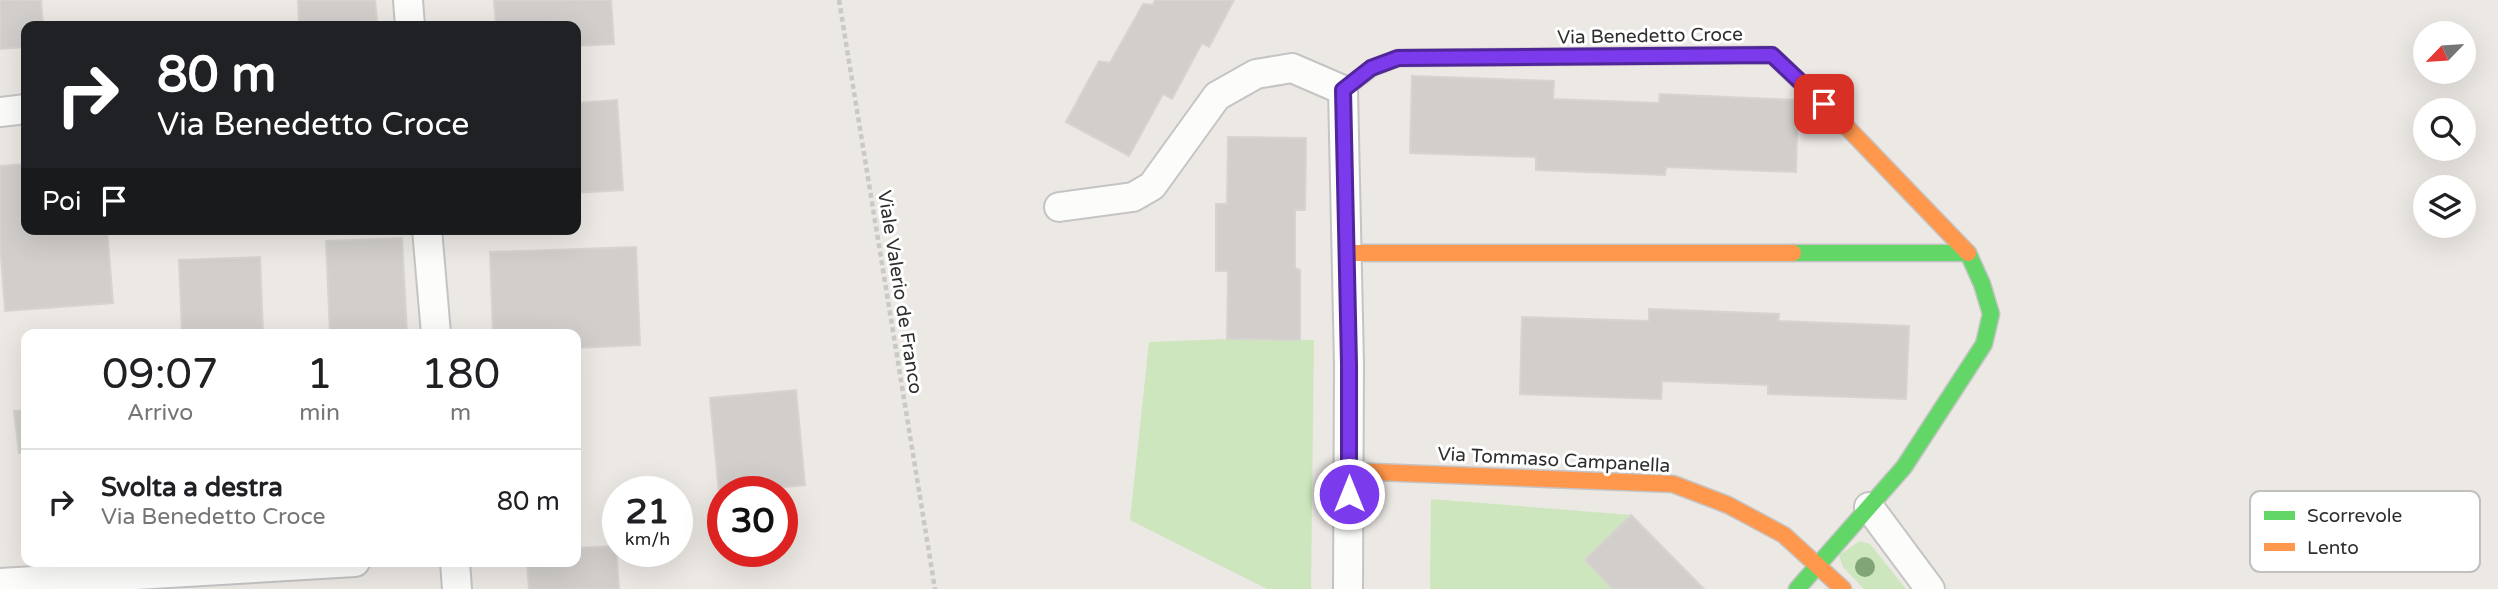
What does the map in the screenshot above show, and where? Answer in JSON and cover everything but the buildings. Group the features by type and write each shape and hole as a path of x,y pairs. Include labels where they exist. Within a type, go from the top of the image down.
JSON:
{"street":[{"path":"408,0 410,21"},
{"name":"Via Benedetto Croce","path":"1343,90 1371,68 1398,58 1772,55 1841,121 1968,253 1982,284 1991,314 1984,344 1904,467 1797,589"},
{"path":"1059,207 1133,197 1152,186 1217,96 1256,74 1292,68 1343,90 1347,253 1348,589"},
{"path":"0,111 21,109"},
{"path":"428,235 436,329"},
{"path":"1347,253 1968,253"},
{"name":"Via Tommaso Campanella","path":"1349,471 1673,484 1728,505 1784,535 1843,589"},
{"path":"1869,507 1930,589"},
{"path":"0,583 270,567"},
{"path":"455,567 457,589"}],"path":[{"name":"Viale Valerio de Franco","path":"839,0 935,589"}],"green space":[{"path":"1314,340 1311,589 1267,589 1130,520 1149,342"},
{"path":"1431,499 1631,515 1585,560 1613,589 1430,589"},
{"path":"1860,541 1870,544 1906,589 1864,589 1843,567 1839,555"}],"traffic: fast":[{"path":"1343,90 1372,68 1398,58 1760,55"},
{"path":"1793,253 1968,253 1982,284 1991,314 1984,344 1904,467 1797,589"}],"traffic: slow":[{"path":"1760,55 1772,55 1841,121 1968,253"},
{"path":"1347,253 1793,253"},
{"path":"1349,471 1673,484 1728,505 1784,535 1843,589"}],"route":[{"path":"1349,494 1343,90 1371,68 1398,58 1772,55 1824,104"}]}
